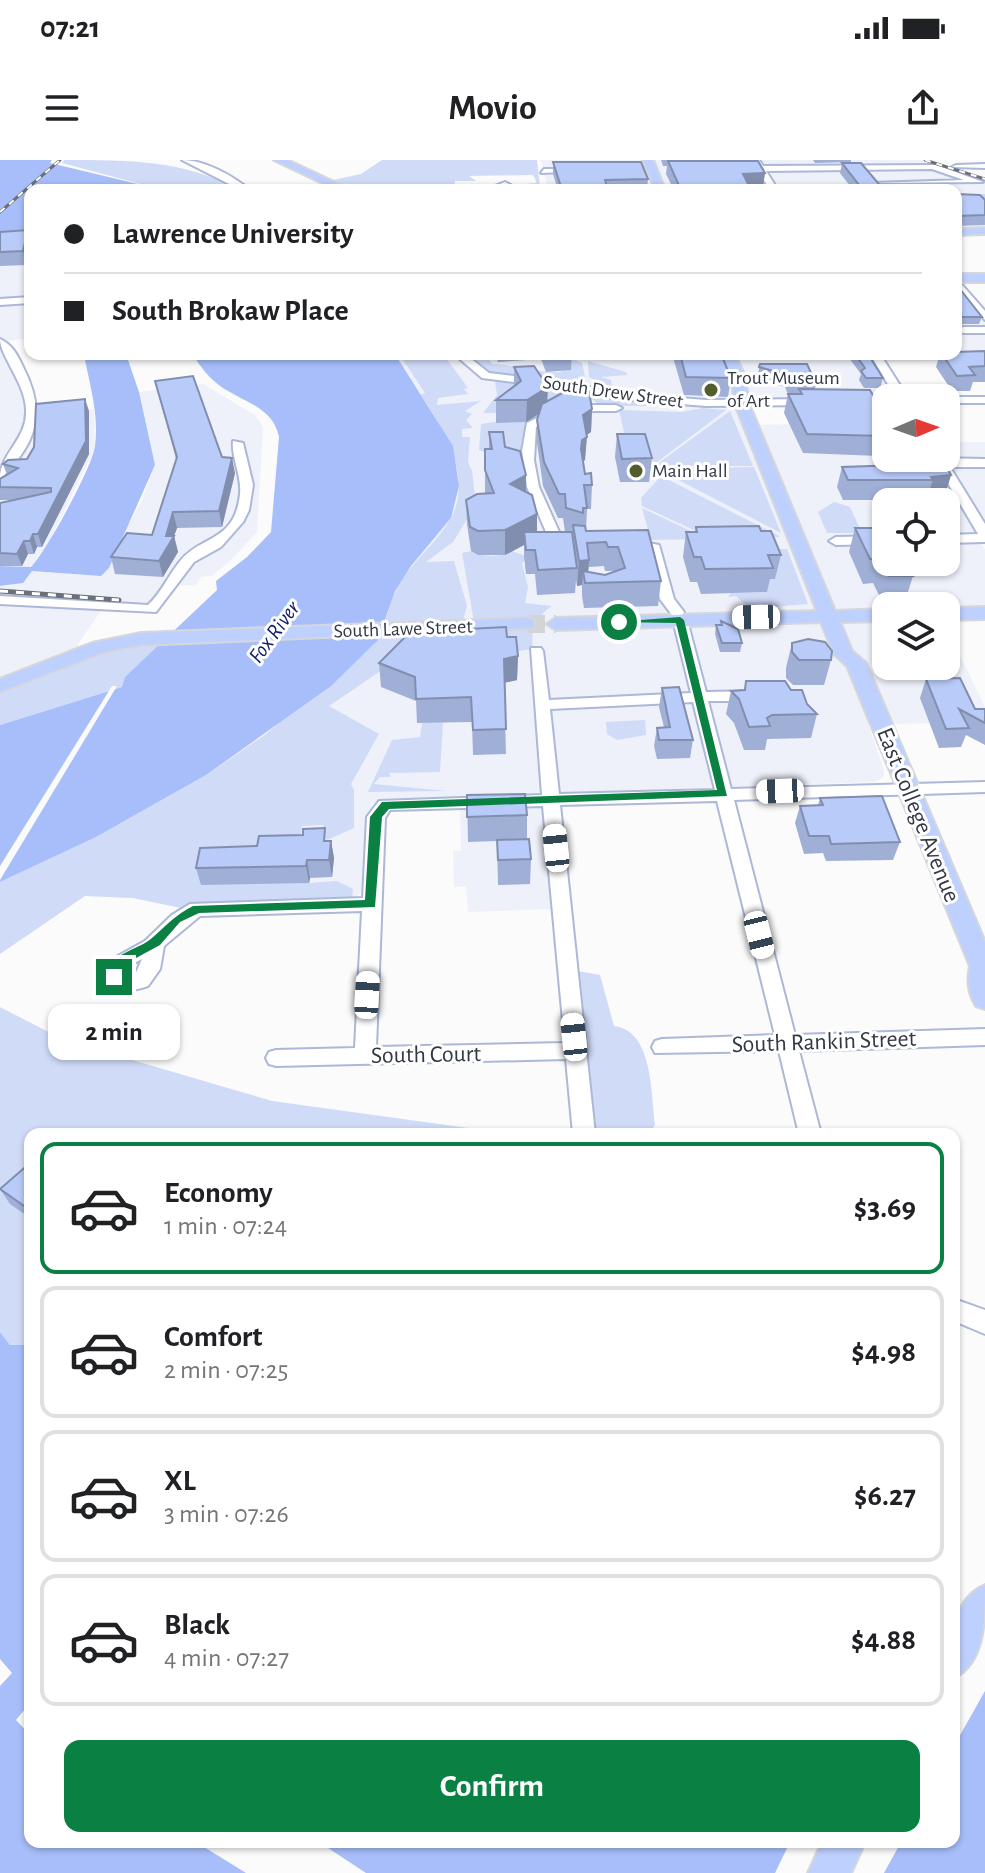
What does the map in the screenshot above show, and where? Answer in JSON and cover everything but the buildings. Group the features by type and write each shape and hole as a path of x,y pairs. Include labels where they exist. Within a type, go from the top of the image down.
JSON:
{"main road":[{"path":"280,160 333,184"},
{"path":"290,160 303,170"},
{"path":"962,199 983,200"},
{"path":"962,232 985,231"},
{"path":"962,280 985,278"},
{"name":"East College Avenue","path":"731,360 836,616 844,654 856,663 983,969 980,986 985,999"},
{"path":"960,614 985,613"},
{"path":"556,624 678,616 872,615"},
{"name":"South Lawe Street","path":"0,686 99,647 168,637 527,624"},
{"path":"960,1648 985,1604"},
{"path":"829,1873 841,1848"}],"street":[{"path":"186,160 234,184"},
{"path":"541,160 547,184"},
{"path":"755,160 770,184"},
{"path":"860,164 877,184"},
{"path":"723,169 860,164 935,167 979,182 929,184"},
{"path":"956,167 985,166"},
{"path":"544,171 585,171"},
{"path":"962,288 985,317"},
{"path":"0,302 24,300"},
{"path":"962,330 985,330"},
{"path":"0,342 7,347 24,379 33,410 27,444 0,474"},
{"name":"South Drew Street","path":"466,360 486,376 571,386 620,397 749,403 872,401"},
{"path":"879,360 893,384"},
{"path":"960,400 985,400"},
{"path":"589,546 574,546 554,536 551,520 535,494 528,451 529,434 534,423 562,408 616,408"},
{"path":"0,600 151,609 191,556 216,544 244,510 249,484 237,443"},
{"path":"960,462 985,463"},
{"path":"947,472 985,536 960,538"},
{"path":"836,541 872,540"},
{"path":"613,542 654,548 667,599 678,616 808,1128"},
{"path":"536,651 583,1128"},
{"path":"542,705 780,696"},
{"path":"365,1056 376,817 381,808 393,804 985,787"},
{"path":"155,942 176,919 197,909 371,904"},
{"name":"South Rankin Street","path":"662,1047 985,1037"},
{"name":"South Court","path":"276,1058 576,1051"},
{"path":"960,1312 985,1322"}],"shaded area":[{"path":"64,160 155,164 177,167 227,184 141,184 62,163"},
{"path":"382,160 537,160 540,184 526,184 537,183 533,175 469,176 476,181 455,181 455,184 342,184 333,180 361,174"},
{"path":"541,160 918,160 985,182 985,229 962,229 962,184 547,184"},
{"path":"24,232 24,298 0,300 0,233"},
{"path":"962,288 985,317 985,360 880,362 893,384 872,384 872,399 755,403 731,360 962,360"},
{"path":"24,302 24,339 0,342 0,304"},
{"path":"0,345 23,386 29,416 94,409 95,448 49,542 31,567 0,566"},
{"path":"399,360 718,360 745,425 853,423 872,443 872,472 960,472 960,442 985,442 985,534 978,535 985,550 985,608 960,607 960,592 872,592 872,680 960,680 960,656 985,707 985,723 868,724 884,770 883,778 874,782 543,794 554,909 468,912 466,886 454,887 453,851 461,851 460,807 477,797 386,799 372,803 364,890 356,897 211,902 186,909 133,898 85,896 0,882 14,878 378,640 388,615 421,395"},
{"path":"403,360 447,360 468,388 464,389 468,394 438,398 437,405 481,401 465,411 472,414 466,420 473,428 462,429 462,437 470,437 468,462 476,505 453,542 426,562 454,561 467,606 463,620 384,623 395,592 450,520 457,504 459,488 453,455 439,423 421,395 425,393"},
{"path":"474,360 561,372 568,360 576,360 582,363 587,386 492,374"},
{"path":"588,361 626,372 627,375 601,377 611,380 612,388 672,397 591,386 590,383 607,386 589,377"},
{"path":"495,382 685,406 601,406 593,400 558,395 558,404 507,413 483,413 497,395"},
{"path":"203,384 255,415 263,427 257,532 230,561 212,576 201,577 195,586 164,584 148,605 105,605 78,644 79,649 0,681 0,586 11,586 32,571 101,576 142,500 155,465 139,392"},
{"path":"703,408 726,410 656,463 626,441 619,410 682,412"},
{"path":"730,411 753,466 658,466 660,462"},
{"path":"530,417 533,420 525,466 479,450 481,424"},
{"path":"754,467 781,533 659,470 661,469"},
{"path":"661,476 780,537 713,539 642,506 641,498"},
{"path":"834,502 850,507 862,533 827,533 818,512"},
{"path":"642,508 708,539 651,540"},
{"path":"787,549 808,604 736,610 746,605 736,596 728,597 731,593 767,592 758,550"},
{"path":"471,551 491,556 512,551 529,557 522,563 528,587 525,603 552,606 535,625 533,649 511,652 474,622 462,553"},
{"path":"409,636 388,666 329,706 379,734 351,784 354,790 354,828 327,840 322,836 323,825 302,826 299,846 309,883 337,881 353,889 352,898 211,902 186,909 133,898 85,896 0,954 0,882 96,837 206,775 265,735 379,637"},
{"path":"165,642 126,677 122,687 0,725 0,690 101,653"},
{"path":"645,720 646,735 617,740 607,734 606,722"},
{"path":"443,722 440,772 389,773 391,777 380,777 374,784 446,791 368,792 392,740 420,737 422,723"},
{"path":"578,971 600,975 614,1026 627,1030 636,1039 648,1065 651,1081 653,1128 595,1128"},
{"path":"0,1007 64,1040 272,1101 468,1128 24,1128 24,1345 10,1345 0,1332"}],"water":[{"path":"0,160 52,160 50,163 138,184 24,184 24,232 0,233"},
{"path":"85,360 128,360 139,392 155,465 109,568 101,576 32,571 23,583 0,586 0,566 31,567 68,508 95,446 93,400"},
{"name":"Fox River","path":"197,360 399,360 453,446 459,486 451,518 411,566 395,591 378,640 331,686 206,775 96,837 0,882 0,725 122,687 125,677 217,590 216,581 247,557 271,532 279,437 275,426 261,410 223,388"},
{"path":"0,1332 10,1345 24,1345 24,1710 16,1720 24,1729 24,1848 206,1848 246,1873 0,1873 0,1686 12,1673 0,1659"},
{"path":"960,1600 985,1623 985,1873 366,1873 328,1848 960,1848"}],"pier":[{"path":"112,686 117,686 0,880 0,866"},
{"path":"960,1596 985,1618 985,1691 960,1735"},
{"path":"787,1848 898,1848 884,1873 775,1873"}],"tunnel":[{"path":"527,624 556,624"}],"railway":[{"path":"32,184 60,160"},
{"path":"925,160 985,179"},
{"path":"0,212 24,191"},
{"path":"0,591 119,600"}],"place":[{"name":"Trout Museum of Art","path":"711,390"},
{"name":"Main Hall","path":"636,471"}],"route":[{"path":"114,977 113,972 121,961 155,942 176,919 197,909 371,904 376,817 385,805 724,793 680,620 619,622"}]}
